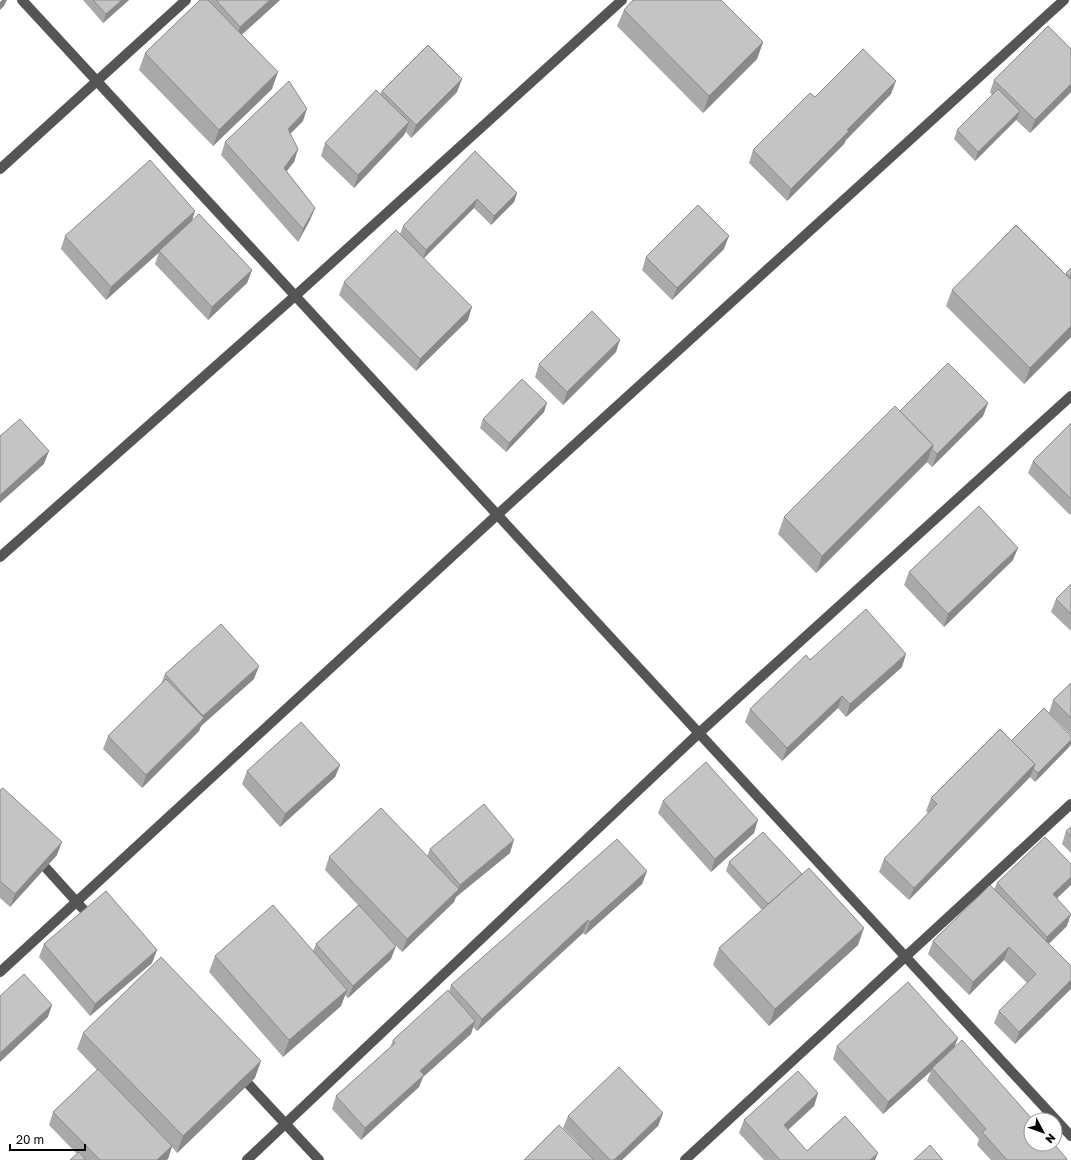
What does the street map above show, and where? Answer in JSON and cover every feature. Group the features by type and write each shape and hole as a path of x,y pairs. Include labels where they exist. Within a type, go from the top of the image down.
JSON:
{"street":[{"path":"22,0 1071,1136"},
{"path":"0,169 186,0"},
{"path":"0,557 295,296 622,0"},
{"path":"0,972 497,515 1064,0"},
{"path":"247,1160 699,733 1071,396"},
{"path":"685,1160 1071,804"},
{"path":"30,851 98,925"},
{"path":"232,1067 319,1160"}],"building":[{"path":"93,0 122,0 106,14"},
{"path":"200,0 208,0 278,72 219,130 145,53"},
{"path":"216,0 270,0 240,27"},
{"path":"633,0 721,0 763,42 709,96 624,10"},
{"path":"1048,26 1071,49 1071,84 1035,120 994,80"},
{"path":"428,45 462,79 416,125 382,91"},
{"path":"863,49 896,81 791,189 753,150 810,93 815,97"},
{"path":"289,81 307,109 288,129 298,149 284,168 315,208 303,229 225,142"},
{"path":"998,89 1020,111 978,152 957,130"},
{"path":"376,90 409,122 358,175 325,143"},
{"path":"475,151 517,193 494,216 477,199 426,250 403,226"},
{"path":"150,160 195,211 111,287 65,236"},
{"path":"698,205 729,236 677,288 646,257"},
{"path":"199,214 252,270 212,307 159,251"},
{"path":"1016,225 1071,280 1071,326 1030,368 952,290"},
{"path":"396,230 472,307 420,359 344,282"},
{"path":"1071,268 1071,277 1066,273"},
{"path":"592,311 620,340 567,392 539,364"},
{"path":"948,363 988,403 937,454 932,449 933,445 900,411"},
{"path":"522,379 547,403 509,443 483,419"},
{"path":"895,406 933,445 822,556 784,517"},
{"path":"20,419 49,451 0,495 0,436"},
{"path":"1071,423 1071,499 1033,461"},
{"path":"979,506 1018,548 948,614 909,572"},
{"path":"1071,584 1071,614 1056,599"},
{"path":"866,609 906,654 850,704 842,696 787,748 750,709 806,655 810,660"},
{"path":"221,624 259,666 203,716 165,674"},
{"path":"166,679 204,718 146,775 108,736"},
{"path":"1071,683 1071,718 1053,700"},
{"path":"1044,708 1071,736 1071,740 1038,773 1033,769 1035,764 1011,741"},
{"path":"301,722 340,765 285,814 247,771"},
{"path":"1000,729 1035,764 914,888 884,859 937,804 931,798"},
{"path":"706,762 758,820 715,859 663,801"},
{"path":"3,788 62,842 15,894 0,881 0,790"},
{"path":"484,804 514,840 460,885 430,849"},
{"path":"381,808 459,889 407,939 329,857"},
{"path":"1071,827 1071,836 1066,831"},
{"path":"763,832 802,874 768,904 729,862"},
{"path":"1045,837 1071,864 1071,877 1053,894 1071,914 1047,937 997,883"},
{"path":"617,839 647,871 590,922 588,920 482,1019 451,985"},
{"path":"809,868 864,928 775,1009 719,948"},
{"path":"990,885 1071,966 1071,980 1019,1032 999,1011 1036,974 1009,947 973,982 933,941"},
{"path":"106,891 157,950 95,1004 44,944"},
{"path":"273,905 347,990 289,1040 215,956"},
{"path":"359,905 396,946 353,986 316,944"},
{"path":"161,957 261,1061 183,1136 83,1033"},
{"path":"24,974 52,1005 0,1053 0,996"},
{"path":"908,982 958,1038 888,1102 837,1046"},
{"path":"448,990 475,1021 420,1071 424,1075 365,1128 336,1096 395,1043 393,1040"},
{"path":"962,1040 1026,1112 1023,1112 1023,1152 1061,1152 1067,1159 1007,1160 982,1132 986,1129 932,1068"},
{"path":"619,1067 663,1113 614,1160 610,1160 568,1116"},
{"path":"98,1069 172,1146 157,1160 100,1160 53,1112"},
{"path":"798,1071 818,1093 784,1125 807,1151 845,1116 878,1153 870,1160 780,1160 744,1120"},
{"path":"559,1125 594,1160 524,1160"},
{"path":"930,1145 943,1160 914,1160"},
{"path":"79,1152 86,1160 70,1160"}]}
